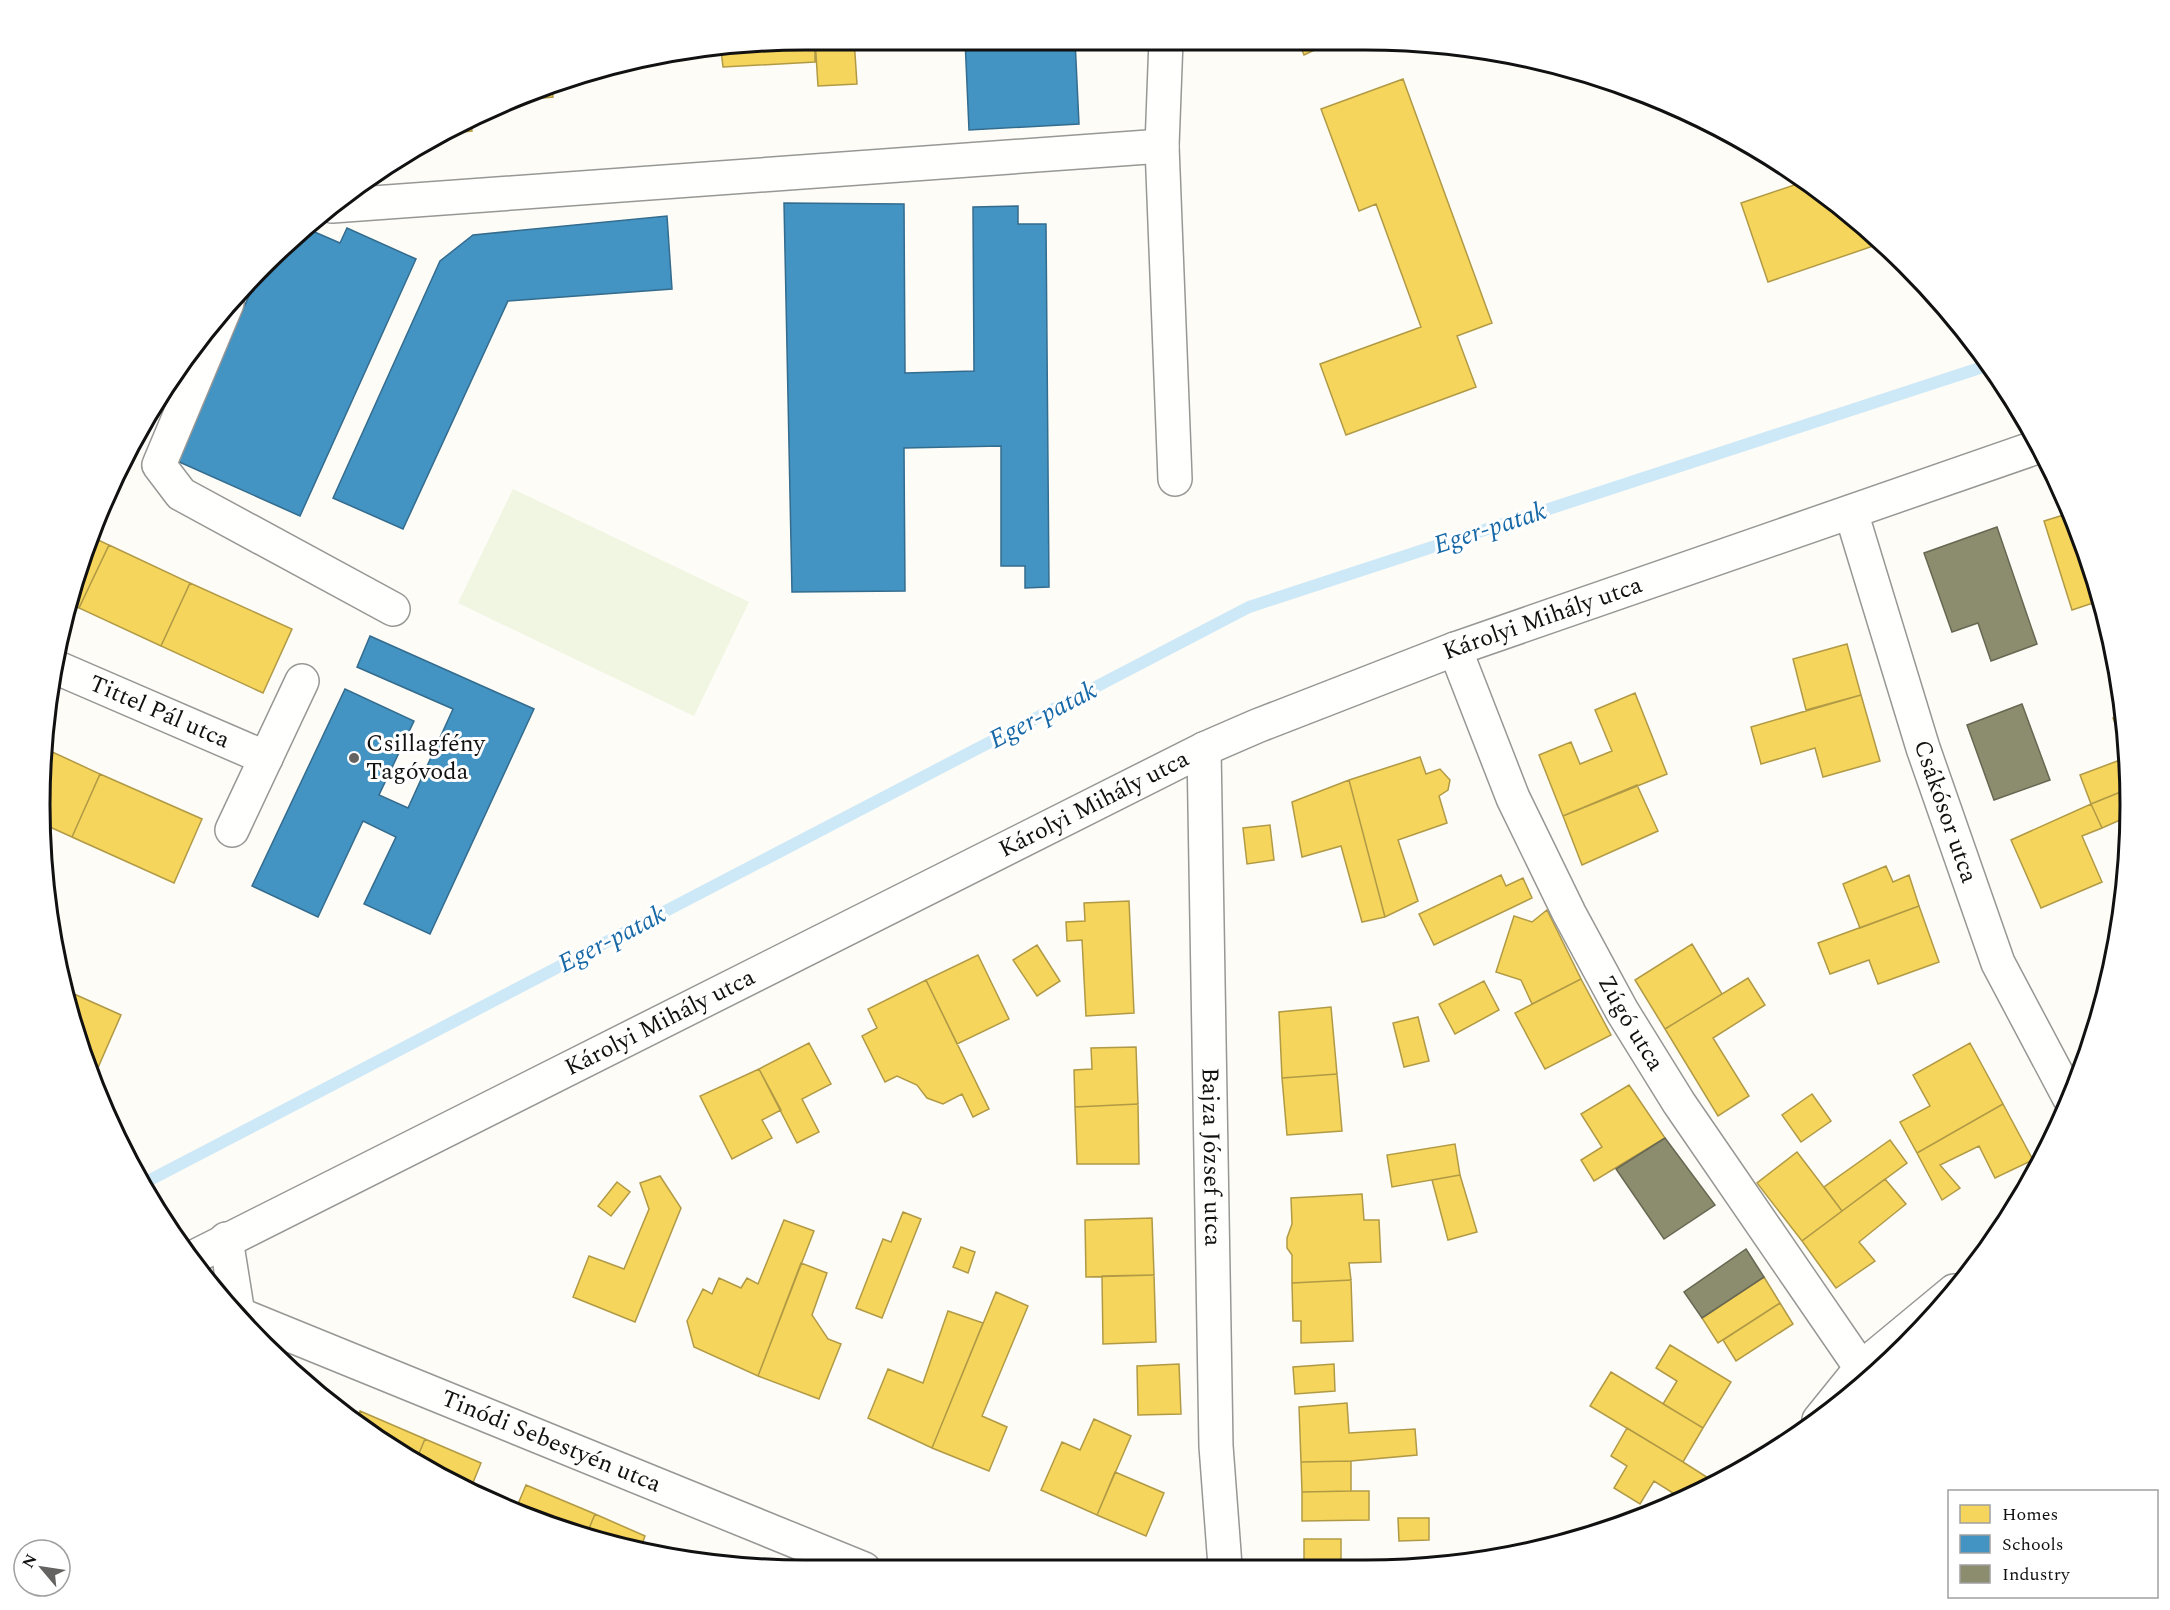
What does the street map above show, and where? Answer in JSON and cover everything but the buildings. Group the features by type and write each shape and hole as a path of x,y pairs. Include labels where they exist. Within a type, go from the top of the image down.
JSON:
{"street":[{"path":"1166,50 1162,146 1175,479"},
{"path":"346,205 1162,146"},
{"path":"213,336 159,465 181,494 393,609"},
{"name":"Károlyi Mihály utca","path":"198,1254 1204,749 1455,648 2031,449"},
{"name":"Csákósor utca","path":"1851,512 1923,748 1998,963 2065,1088"},
{"name":"Zúgó utca","path":"1455,648 1513,798 1569,913 1622,1011 1678,1103 1861,1368"},
{"name":"Tittel Pál utca","path":"62,670 266,758"},
{"path":"232,830 302,681"},
{"name":"Bajza József utca","path":"1204,749 1216,1446 1225,1560"},
{"path":"226,1239 236,1302"},
{"name":"Tinódi Sebestyén utca","path":"253,1320 842,1560"},
{"path":"1845,1387 1861,1368 1910,1328"}],"green space":[{"path":"513,489 749,602 694,716 458,603"}],"waterway":[{"name":"Eger-patak","path":"149,1180 1249,607 1981,368"}],"place":[{"name":"Csillagfény Tagóvoda","path":"354,758"}]}
